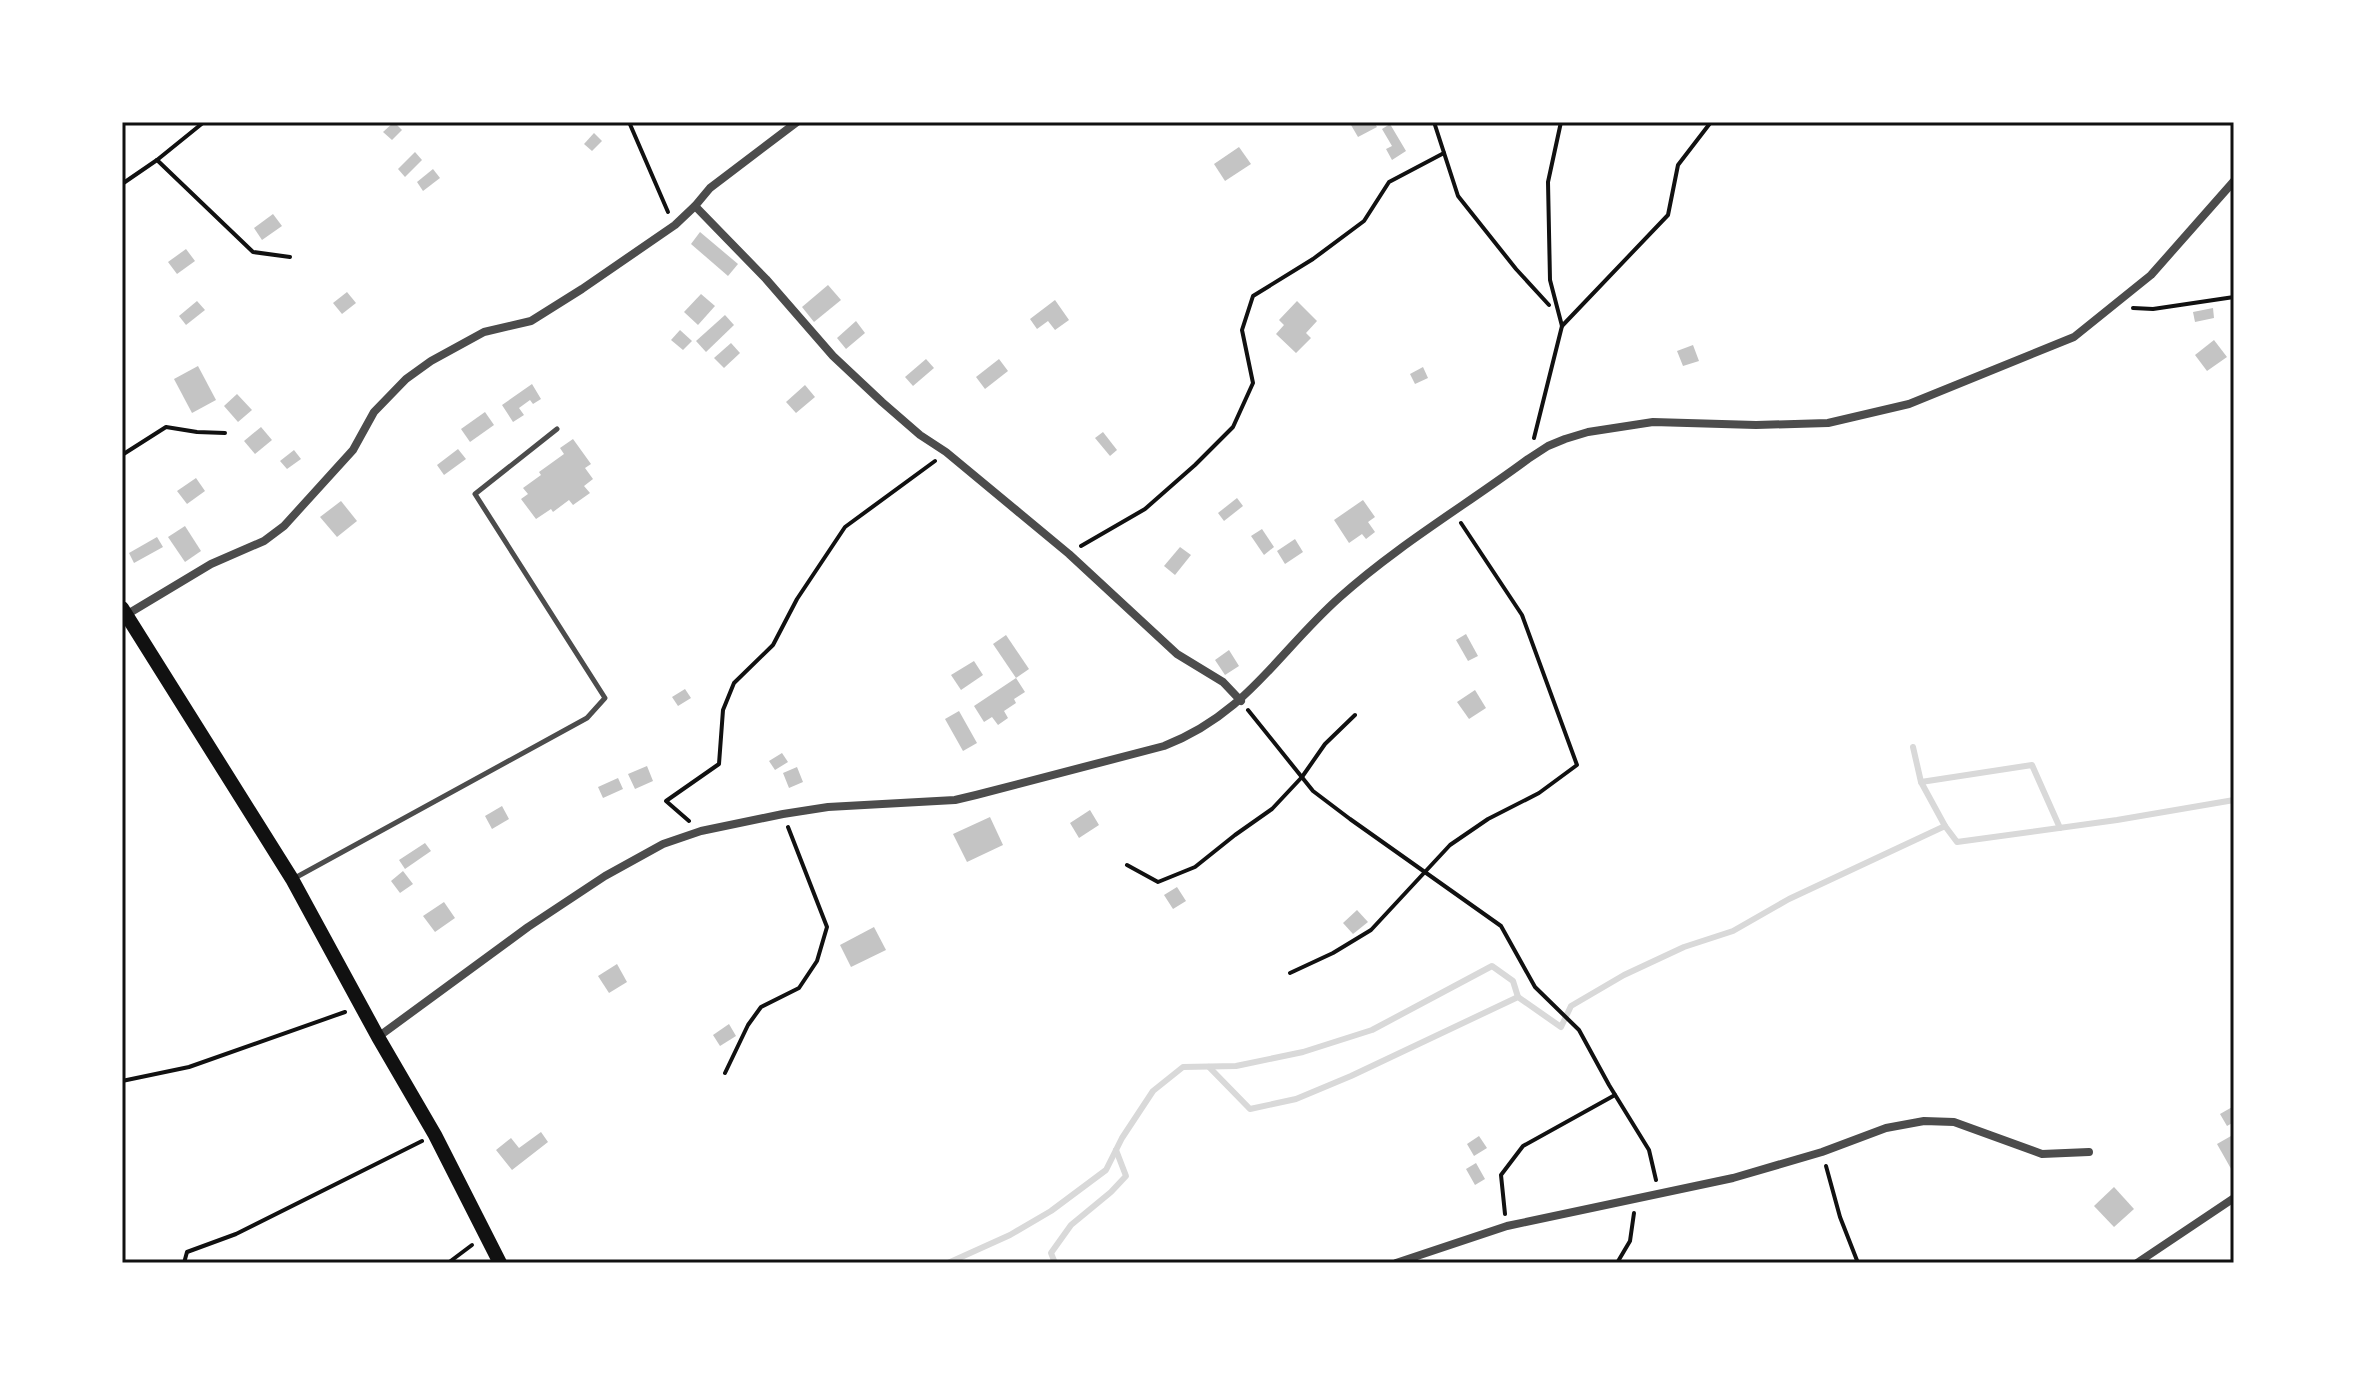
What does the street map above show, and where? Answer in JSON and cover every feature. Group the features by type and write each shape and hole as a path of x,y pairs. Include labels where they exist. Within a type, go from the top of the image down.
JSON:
{"main road":[{"path":"124,611 292,879 435,1135 500,1263"}],"street":[{"path":"124,611 211,564 264,541 284,526 353,450 374,412 406,379 431,361 484,332 544,315 675,225 710,188 797,122"},
{"path":"378,1037 528,927 605,876 663,844 701,831 828,807 955,800 1164,746 1205,727 1241,701 1341,596 1454,511 1548,446 1576,436 1653,422 1828,423 1909,404 2074,337 2151,275 2234,181"},
{"path":"695,206 766,279 833,356 920,435 946,452 1069,554 1177,654 1223,682 1241,701"},
{"path":"1396,1263 1507,1226 1733,1178 1822,1152 1886,1128 1924,1121 1954,1122 2042,1154 2089,1152"},
{"path":"2137,1263 2234,1198"}],"lane":[{"path":"292,879 587,718 605,698 475,494 557,429"}],"path":[{"path":"122,184 204,122"},
{"path":"629,122 675,225"},
{"path":"1434,122 1458,196 1549,305"},
{"path":"1528,459 1562,326 1550,280 1548,182 1561,122"},
{"path":"1562,326 1668,215 1678,165 1711,122"},
{"path":"1069,554 1145,509 1233,427 1253,383 1242,330 1253,296 1313,259 1364,221 1389,182 1444,153"},
{"path":"157,160 253,252 290,257"},
{"path":"2110,308 2153,309 2234,297"},
{"path":"122,455 166,427 225,433"},
{"path":"701,831 666,801 719,764 723,710 734,683 773,645 797,599 845,527 946,452"},
{"path":"1290,973 1333,953 1371,930 1450,845 1488,819 1539,793 1577,765 1522,615 1454,511"},
{"path":"1241,701 1313,791 1501,926 1535,987 1579,1030 1649,1150 1659,1194"},
{"path":"1127,865 1158,882 1195,867 1272,809 1302,777 1325,744 1355,715"},
{"path":"725,1073 748,1025 761,1007 799,988 817,961 827,927 783,814"},
{"path":"122,1081 189,1067 271,1040 348,1011 358,1000"},
{"path":"1507,1226 1501,1175 1523,1146 1615,1095"},
{"path":"184,1263 187,1252 236,1234 435,1135"},
{"path":"1822,1152 1840,1217 1858,1263"},
{"path":"1617,1263 1630,1241 1636,1200"},
{"path":"448,1263 486,1234"}],"building":[{"path":"394,122 402,130 392,140 383,132"},
{"path":"1355,122 1374,122 1377,127 1358,137 1351,125"},
{"path":"1390,124 1406,151 1392,160 1386,149 1392,146 1382,129"},
{"path":"594,133 602,141 592,151 584,144"},
{"path":"1239,147 1251,164 1225,181 1214,164"},
{"path":"415,152 422,160 405,177 398,169"},
{"path":"433,169 440,178 423,191 417,182"},
{"path":"273,214 282,226 262,240 254,228"},
{"path":"700,232 738,264 728,276 691,244"},
{"path":"186,249 195,261 177,274 168,262"},
{"path":"828,285 841,300 814,322 802,307"},
{"path":"347,292 356,303 342,314 333,303"},
{"path":"701,294 715,306 698,325 684,312"},
{"path":"1055,300 1069,320 1055,330 1048,321 1037,329 1030,319"},
{"path":"197,301 205,310 186,325 179,316"},
{"path":"1297,301 1317,321 1306,333 1311,338 1296,353 1276,334 1284,325 1279,320"},
{"path":"2213,308 2214,318 2195,322 2193,312"},
{"path":"725,315 734,325 706,352 696,341"},
{"path":"856,321 865,333 846,349 837,338"},
{"path":"680,330 692,341 683,350 671,340"},
{"path":"2214,340 2227,357 2207,371 2195,355"},
{"path":"731,343 740,353 724,368 714,358"},
{"path":"1693,345 1699,361 1683,366 1677,351"},
{"path":"926,359 934,368 913,386 905,377"},
{"path":"999,359 1008,371 985,389 976,377"},
{"path":"198,366 216,400 192,413 174,379"},
{"path":"1423,367 1428,378 1415,384 1410,374"},
{"path":"532,384 541,399 533,404 530,400 519,408 524,415 513,422 502,405"},
{"path":"805,385 815,397 796,413 786,402"},
{"path":"237,394 252,410 238,422 224,406"},
{"path":"485,412 494,425 470,442 461,429"},
{"path":"261,427 272,440 255,454 244,441"},
{"path":"1103,432 1117,450 1110,456 1095,438"},
{"path":"573,439 591,464 585,468 593,479 584,486 590,493 573,505 569,500 553,512 551,509 536,519 521,499 528,494 523,488 564,454 560,448"},
{"path":"458,449 466,459 444,475 437,465"},
{"path":"294,450 301,459 287,469 280,461"},
{"path":"196,478 205,491 187,504 177,491"},
{"path":"1237,498 1243,506 1224,521 1218,513"},
{"path":"1363,500 1375,517 1368,522 1375,532 1366,539 1362,534 1349,543 1334,520"},
{"path":"341,501 357,521 337,537 320,517"},
{"path":"185,526 201,551 185,562 168,537"},
{"path":"1262,529 1274,547 1264,555 1251,536"},
{"path":"157,537 163,547 134,563 129,553"},
{"path":"1295,539 1303,552 1285,564 1277,551"},
{"path":"1180,547 1191,555 1175,575 1164,566"},
{"path":"1466,634 1478,656 1468,661 1456,640"},
{"path":"1006,635 1029,669 1016,678 993,644"},
{"path":"1229,650 1239,666 1225,675 1215,660"},
{"path":"974,661 983,675 961,690 951,675"},
{"path":"1016,678 1025,692 1004,711 1008,718 998,725 992,717 984,722 974,706"},
{"path":"685,689 691,698 678,706 672,697"},
{"path":"1475,690 1486,708 1469,719 1457,702"},
{"path":"959,711 977,743 963,751 945,719"},
{"path":"782,753 788,762 775,770 769,761"},
{"path":"647,766 653,781 635,789 628,774"},
{"path":"797,767 803,782 789,788 783,773"},
{"path":"618,778 623,789 603,798 598,787"},
{"path":"502,806 509,819 492,829 485,816"},
{"path":"1090,810 1099,825 1079,838 1070,823"},
{"path":"990,817 1003,845 967,862 953,834"},
{"path":"425,843 431,851 405,869 399,860"},
{"path":"403,871 413,884 400,893 391,881"},
{"path":"1177,887 1186,901 1173,909 1164,895"},
{"path":"444,902 455,918 435,932 423,916"},
{"path":"1357,910 1368,922 1353,934 1343,923"},
{"path":"874,927 886,950 851,967 840,945"},
{"path":"617,964 627,982 609,993 598,976"},
{"path":"729,1024 736,1036 720,1046 713,1035"},
{"path":"2234,1106 2234,1122 2227,1126 2220,1114"},
{"path":"541,1132 548,1142 512,1170 496,1150 511,1138 519,1148"},
{"path":"1479,1136 1487,1148 1474,1156 1467,1144"},
{"path":"2231,1136 2234,1141 2234,1174 2217,1144"},
{"path":"1476,1163 1485,1179 1475,1185 1466,1169"},
{"path":"2114,1187 2134,1209 2114,1227 2094,1206"}],"waterway":[{"path":"1913,747 1921,782 1945,826"},
{"path":"1921,782 2032,765 2060,828"},
{"path":"1209,1067 1250,1109 1296,1099 1518,997 1561,1027 1571,1006 1624,975 1684,947 1733,931 1789,899 1945,826 1957,842 2234,800"},
{"path":"948,1263 1010,1235 1051,1211 1106,1170 1122,1138 1153,1091 1183,1067 1236,1066 1303,1052 1372,1030 1492,966 1513,981 1518,997"},
{"path":"1055,1263 1051,1253 1071,1225 1126,1176 1116,1150"}]}
